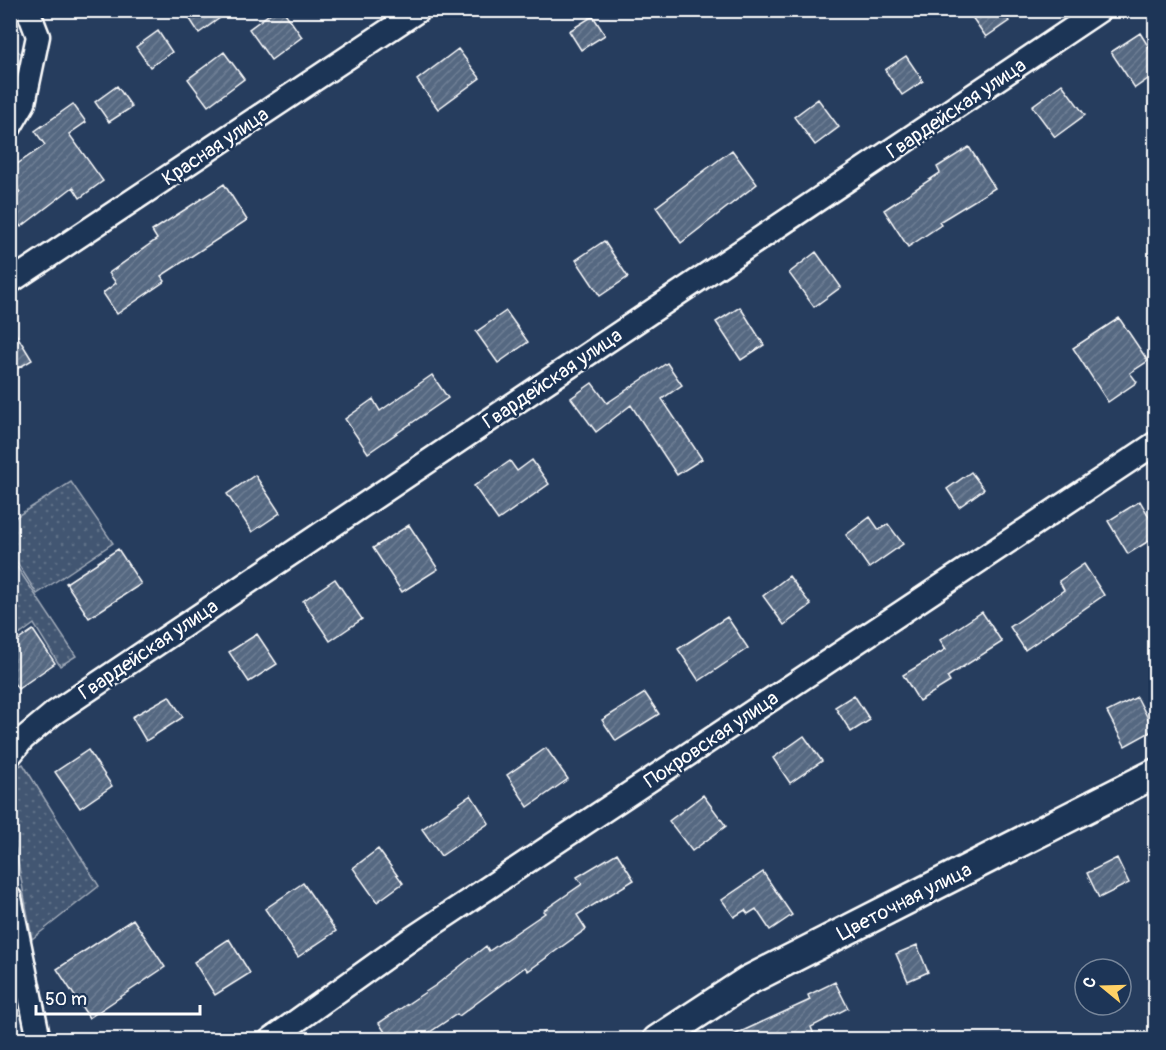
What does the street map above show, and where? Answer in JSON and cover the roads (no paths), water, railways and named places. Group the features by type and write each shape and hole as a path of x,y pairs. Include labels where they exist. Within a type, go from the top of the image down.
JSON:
{"street":[{"path":"10,127 24,103 38,36 28,10"},
{"name":"Красная улица","path":"10,282 419,10"},
{"name":"Гвардейская улица","path":"10,755 23,739 54,713 1100,10"},
{"name":"Покровская улица","path":"270,1040 411,939 1155,443"},
{"name":"Цветочная улица","path":"657,1040 747,981 1155,773"},
{"path":"10,898 39,1040"}]}
